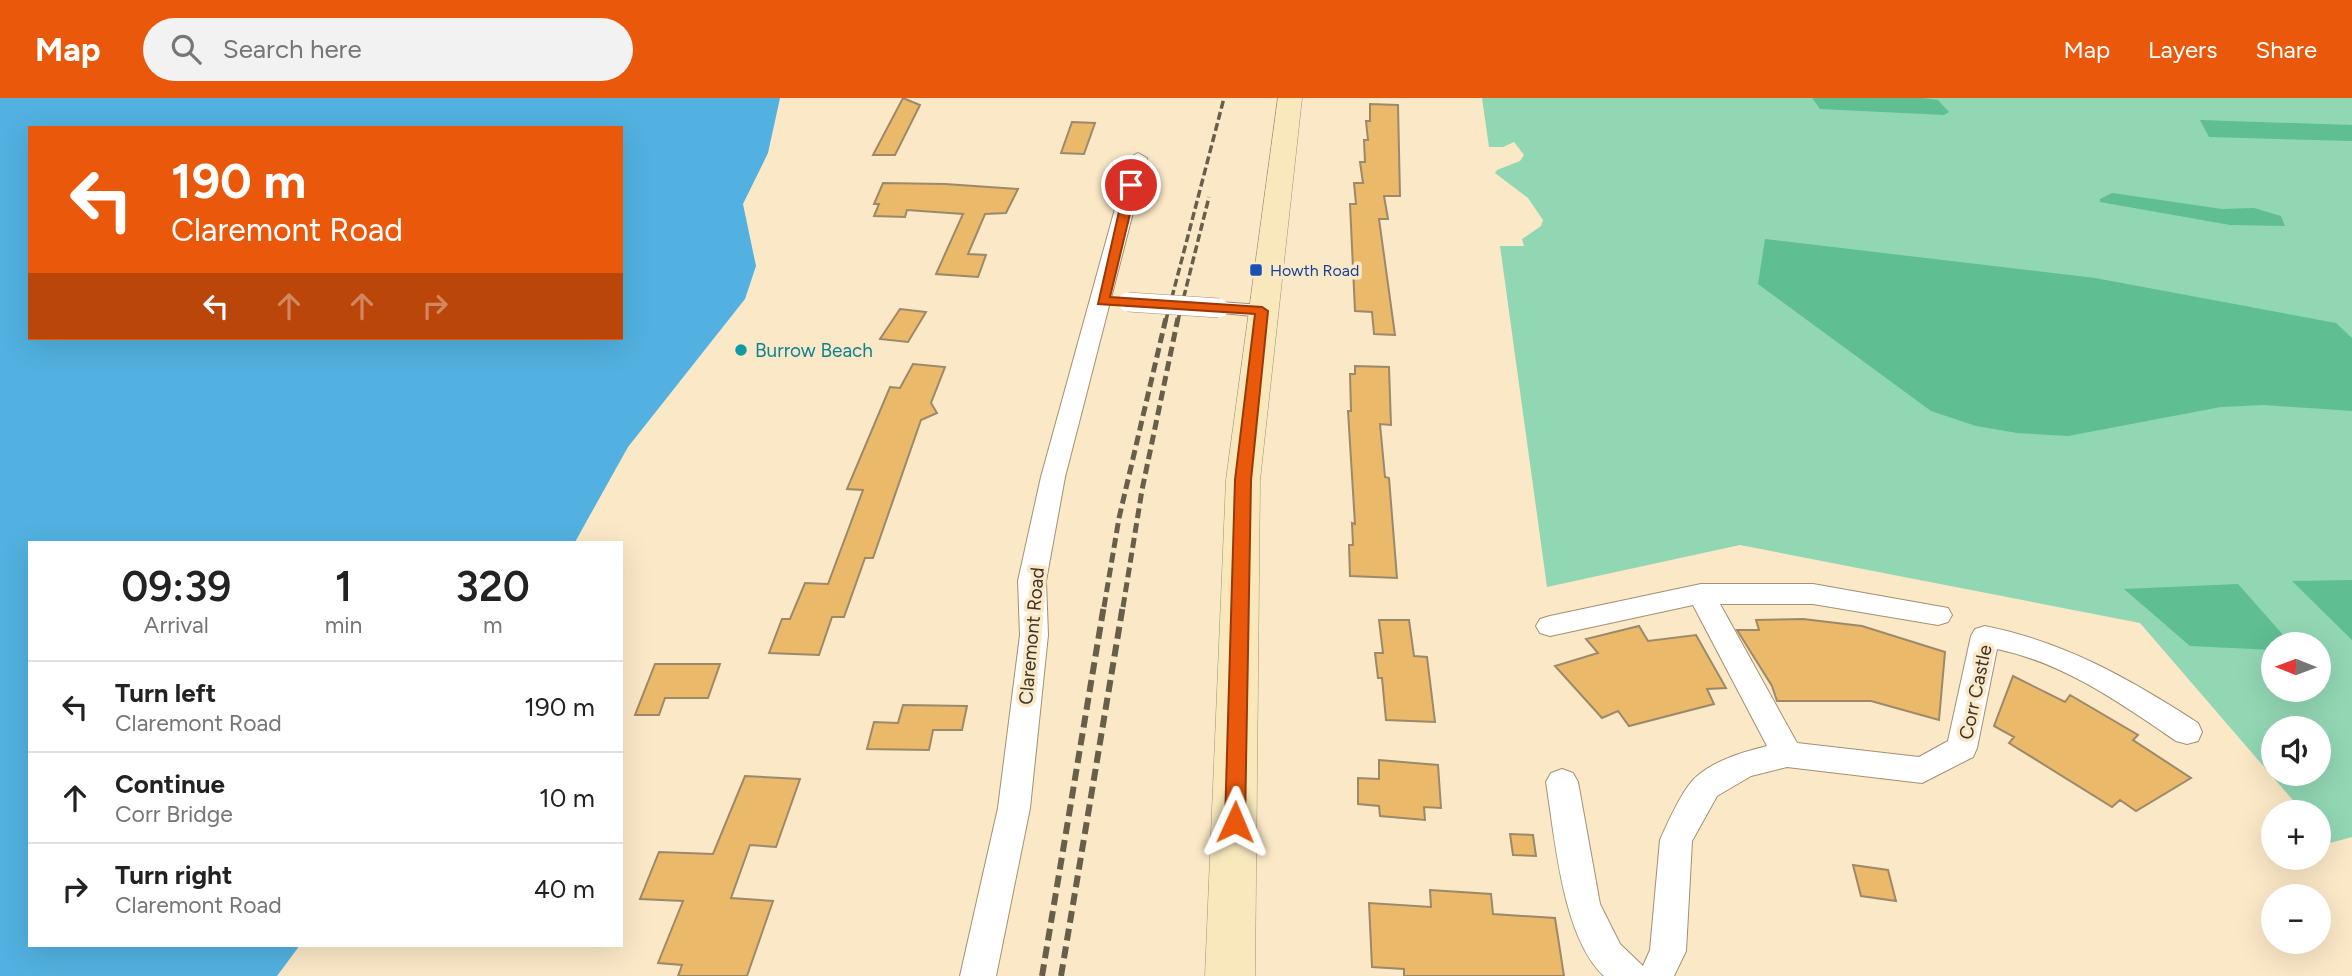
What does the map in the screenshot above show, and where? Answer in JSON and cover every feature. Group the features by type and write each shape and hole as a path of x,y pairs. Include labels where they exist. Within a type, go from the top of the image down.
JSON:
{"main road":[{"path":"1230,976 1243,480 1290,98"}],"street":[{"name":"Claremont Road","path":"978,976 1014,808 1034,635 1032,582 1053,477 1115,301 1138,158"},
{"path":"1115,301 1262,311"},
{"path":"1550,626 1701,594 1813,594 1938,615"},
{"path":"1701,594 1787,754"},
{"name":"Corr Castle","path":"1656,976 1668,951 1676,840 1706,787 1743,765 1787,754 1922,770 1962,748 1985,636 2018,641 2101,675 2187,732"},
{"path":"1562,782 1583,905 1608,957 1629,976"}],"green space":[{"path":"1482,98 2352,98 2352,837 2331,843 2331,800 2293,800 2281,786 2331,786 2331,716 2261,716 2261,763 2140,623 1740,545 1547,587 1500,246 1524,246 1522,239 1541,226 1543,220 1528,198 1495,173 1520,161 1524,155 1514,142 1503,147 1489,147"},
{"path":"1812,98 1923,98 1938,100 1949,112 1944,115 1820,109"},
{"path":"2200,120 2352,125 2352,141 2209,137"},
{"path":"2112,193 2222,209 2254,208 2281,216 2285,226 2230,225 2100,202 2100,199"},
{"path":"1765,239 2095,278 2336,323 2352,338 2352,411 2264,405 2221,407 2068,436 2017,433 1976,426 1931,411 1758,284"},
{"path":"2352,580 2352,640 2292,581"},
{"path":"2238,584 2280,632 2261,632 2261,649 2190,646 2124,589"}],"water":[{"path":"0,98 780,98 768,153 743,204 756,266 745,299 628,447 576,541 28,541 28,947 299,947 277,976 0,976"}],"building":[{"path":"903,98 920,105 895,155 873,155"},
{"path":"1370,104 1398,105 1400,196 1384,196 1388,219 1379,219 1395,335 1374,334 1372,312 1355,311 1350,204 1356,204 1354,183 1363,183 1360,162 1365,162 1364,140 1368,140 1366,121 1370,121"},
{"path":"1072,122 1095,123 1084,154 1061,153"},
{"path":"883,183 1018,189 1006,213 985,214 968,254 986,255 978,277 936,274 963,214 907,210 905,217 874,216 879,204 874,204"},
{"path":"900,309 926,312 908,342 880,339"},
{"path":"913,364 945,367 931,403 937,413 921,420 873,558 865,558 844,617 832,617 819,655 769,653 782,619 790,619 805,583 828,584 863,490 847,489 890,387 900,388"},
{"path":"1355,366 1389,367 1391,425 1380,424 1385,477 1389,478 1397,578 1350,576 1349,545 1353,545 1352,523 1355,524 1348,411 1351,411 1350,374 1355,374"},
{"path":"1803,619 1862,626 1945,652 1939,720 1871,701 1777,701 1772,686 1737,630 1759,630 1756,620"},
{"path":"1379,620 1409,620 1414,656 1427,657 1435,722 1386,720 1382,678 1378,678 1375,653 1383,653"},
{"path":"1639,626 1648,641 1696,635 1726,688 1707,689 1714,704 1629,726 1618,711 1602,718 1555,666 1598,653 1586,639"},
{"path":"655,664 720,664 708,698 665,698 659,715 635,715"},
{"path":"2013,676 2065,702 2070,695 2138,735 2133,740 2191,778 2136,811 2120,800 2112,807 2009,743 2014,737 1994,726"},
{"path":"903,705 967,706 962,730 933,730 929,750 867,749 874,722 898,723"},
{"path":"1379,760 1438,765 1441,808 1424,807 1425,820 1380,816 1379,806 1358,804 1358,778 1379,779"},
{"path":"745,776 800,779 776,847 750,845 731,898 773,901 747,976 678,976 682,965 658,963 683,901 640,899 659,852 713,854"},
{"path":"1510,834 1533,835 1536,856 1513,855"},
{"path":"1853,865 1888,870 1896,901 1861,896"},
{"path":"1430,890 1491,894 1493,914 1555,918 1564,976 1404,976 1404,969 1372,967 1369,903 1431,907"}],"railway":[{"path":"1166,320 1224,98"},
{"path":"1178,320 1209,197"},
{"path":"1104,607 1119,518 1166,318"},
{"path":"1123,607 1142,490 1178,318"},
{"path":"1042,976 1104,605"},
{"path":"1061,976 1123,605"}],"place":[{"name":"Howth Road","path":"1256,270"},
{"name":"Burrow Beach","path":"741,350"}],"route":[{"path":"1131,185 1102,301 1262,311 1243,480 1235,822"}]}
